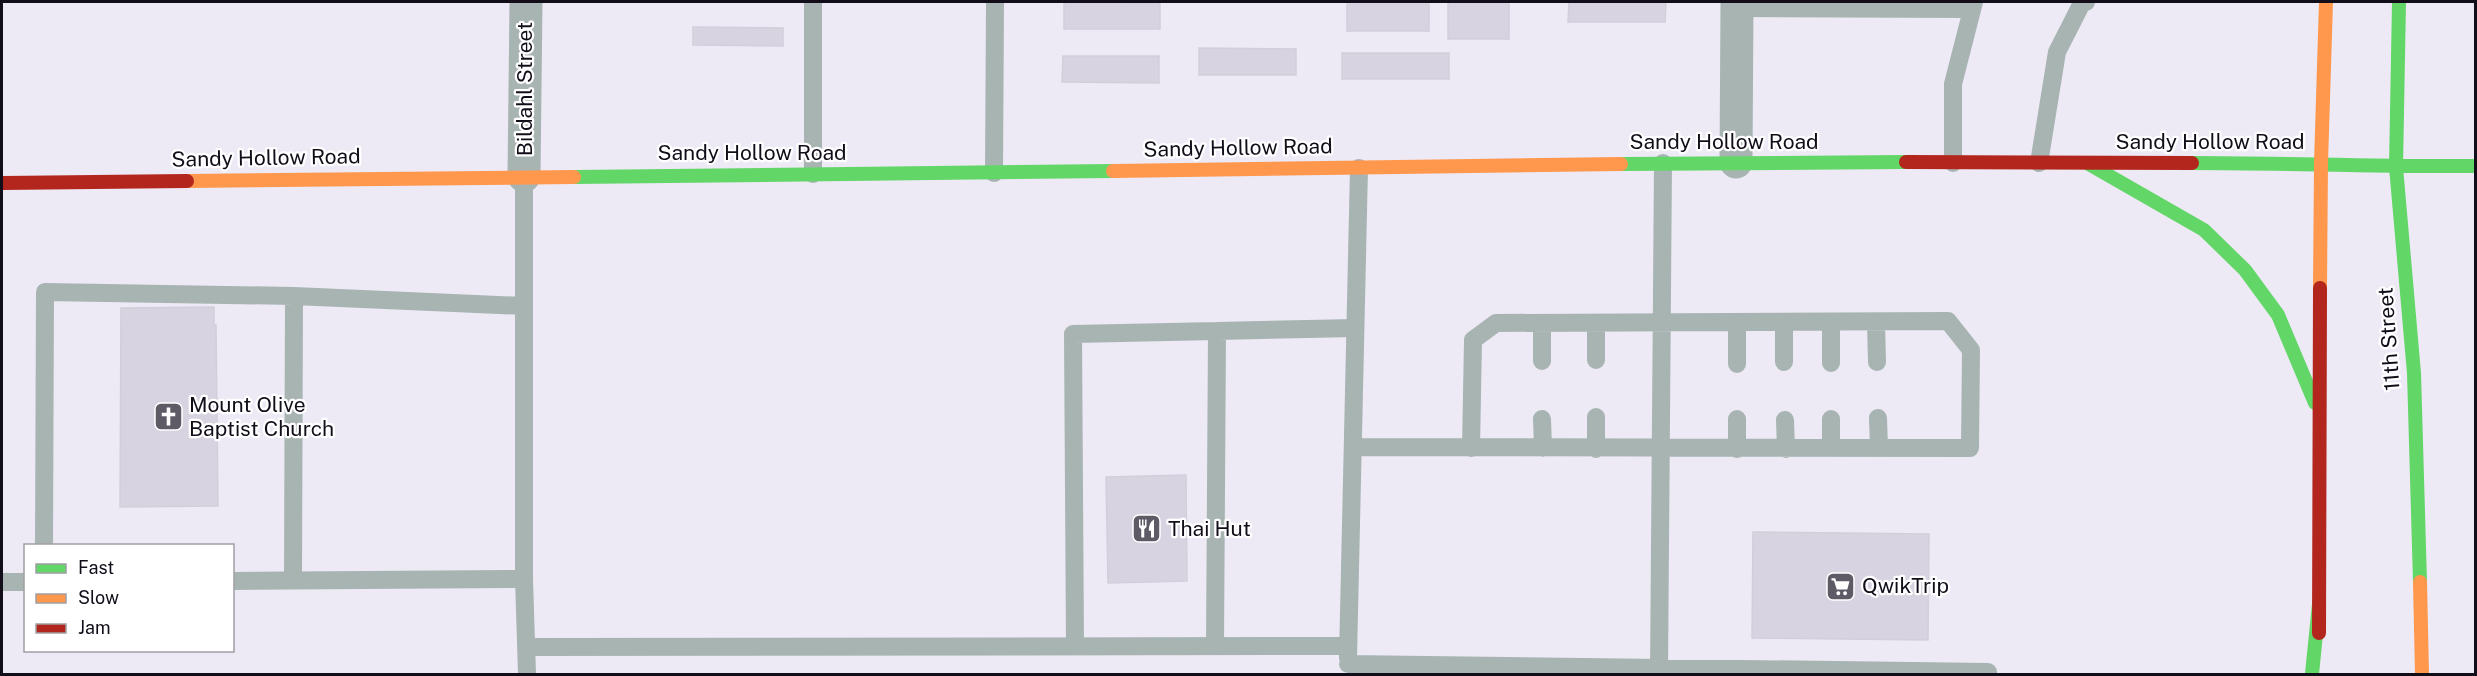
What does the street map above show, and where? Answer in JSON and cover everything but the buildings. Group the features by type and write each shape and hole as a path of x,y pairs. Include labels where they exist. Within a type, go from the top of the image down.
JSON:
{"main road":[{"path":"2319,675 2321,164 2326,2"},
{"name":"11th Street","path":"2399,2 2396,167 2414,374 2422,675"},
{"name":"Sandy Hollow Road","path":"2,183 994,173 1736,162 2475,166"},
{"path":"2087,164 2204,230 2245,270 2278,315 2320,415"},
{"path":"2312,675 2319,604"}],"street":[{"name":"Bildahl Street","path":"524,176 526,2"},
{"path":"1736,162 1737,5"}],"lane":[{"path":"813,2 813,174"},
{"path":"994,173 995,2"},
{"path":"2039,164 2057,52 2082,3 2086,2"},
{"path":"1737,5 1973,5 1953,84 1953,163"},
{"path":"1659,671 1663,164"},
{"path":"1359,168 1348,670 1988,672 1988,675"},
{"path":"524,176 524,579 527,675"},
{"path":"44,544 45,292 294,296 524,306"},
{"path":"293,580 294,296"},
{"path":"1353,447 1471,448 1543,448 1596,449 1970,448 1971,351 1948,321 1496,324 1473,340 1471,448"},
{"path":"1737,322 1737,364"},
{"path":"1784,322 1784,362"},
{"path":"1831,322 1831,363"},
{"path":"1876,322 1877,362"},
{"path":"1596,323 1596,360"},
{"path":"1542,324 1542,361"},
{"path":"1075,645 1073,334 1355,328"},
{"path":"1215,645 1217,331"},
{"path":"1596,417 1596,449"},
{"path":"1878,418 1880,448"},
{"path":"1542,419 1543,448"},
{"path":"1737,419 1737,449"},
{"path":"1831,419 1831,448"},
{"path":"1785,420 1786,449"},
{"path":"234,581 524,579"},
{"path":"2,582 24,582"},
{"path":"527,647 1348,645"}],"traffic: fast":[{"path":"2399,2 2396,167 2414,373 2420,582"},
{"path":"1621,164 1906,162"},
{"path":"2087,163 2204,230 2245,270 2278,315 2315,403"},
{"path":"2192,163 2476,166"},
{"path":"574,177 1113,171"},
{"path":"2312,674 2319,604"}],"traffic: slow":[{"path":"2320,288 2326,2"},
{"path":"1113,171 1621,164"},
{"path":"187,181 574,177"},
{"path":"2420,582 2422,674"}],"traffic: jam":[{"path":"1906,162 2192,163"},
{"path":"2,183 187,181"},
{"path":"2319,633 2320,288"}],"place":[{"name":"Mount Olive Baptist Church","path":"168,417"},
{"name":"Thai Hut","path":"1147,529"},
{"name":"QwikTrip","path":"1841,586"}]}
